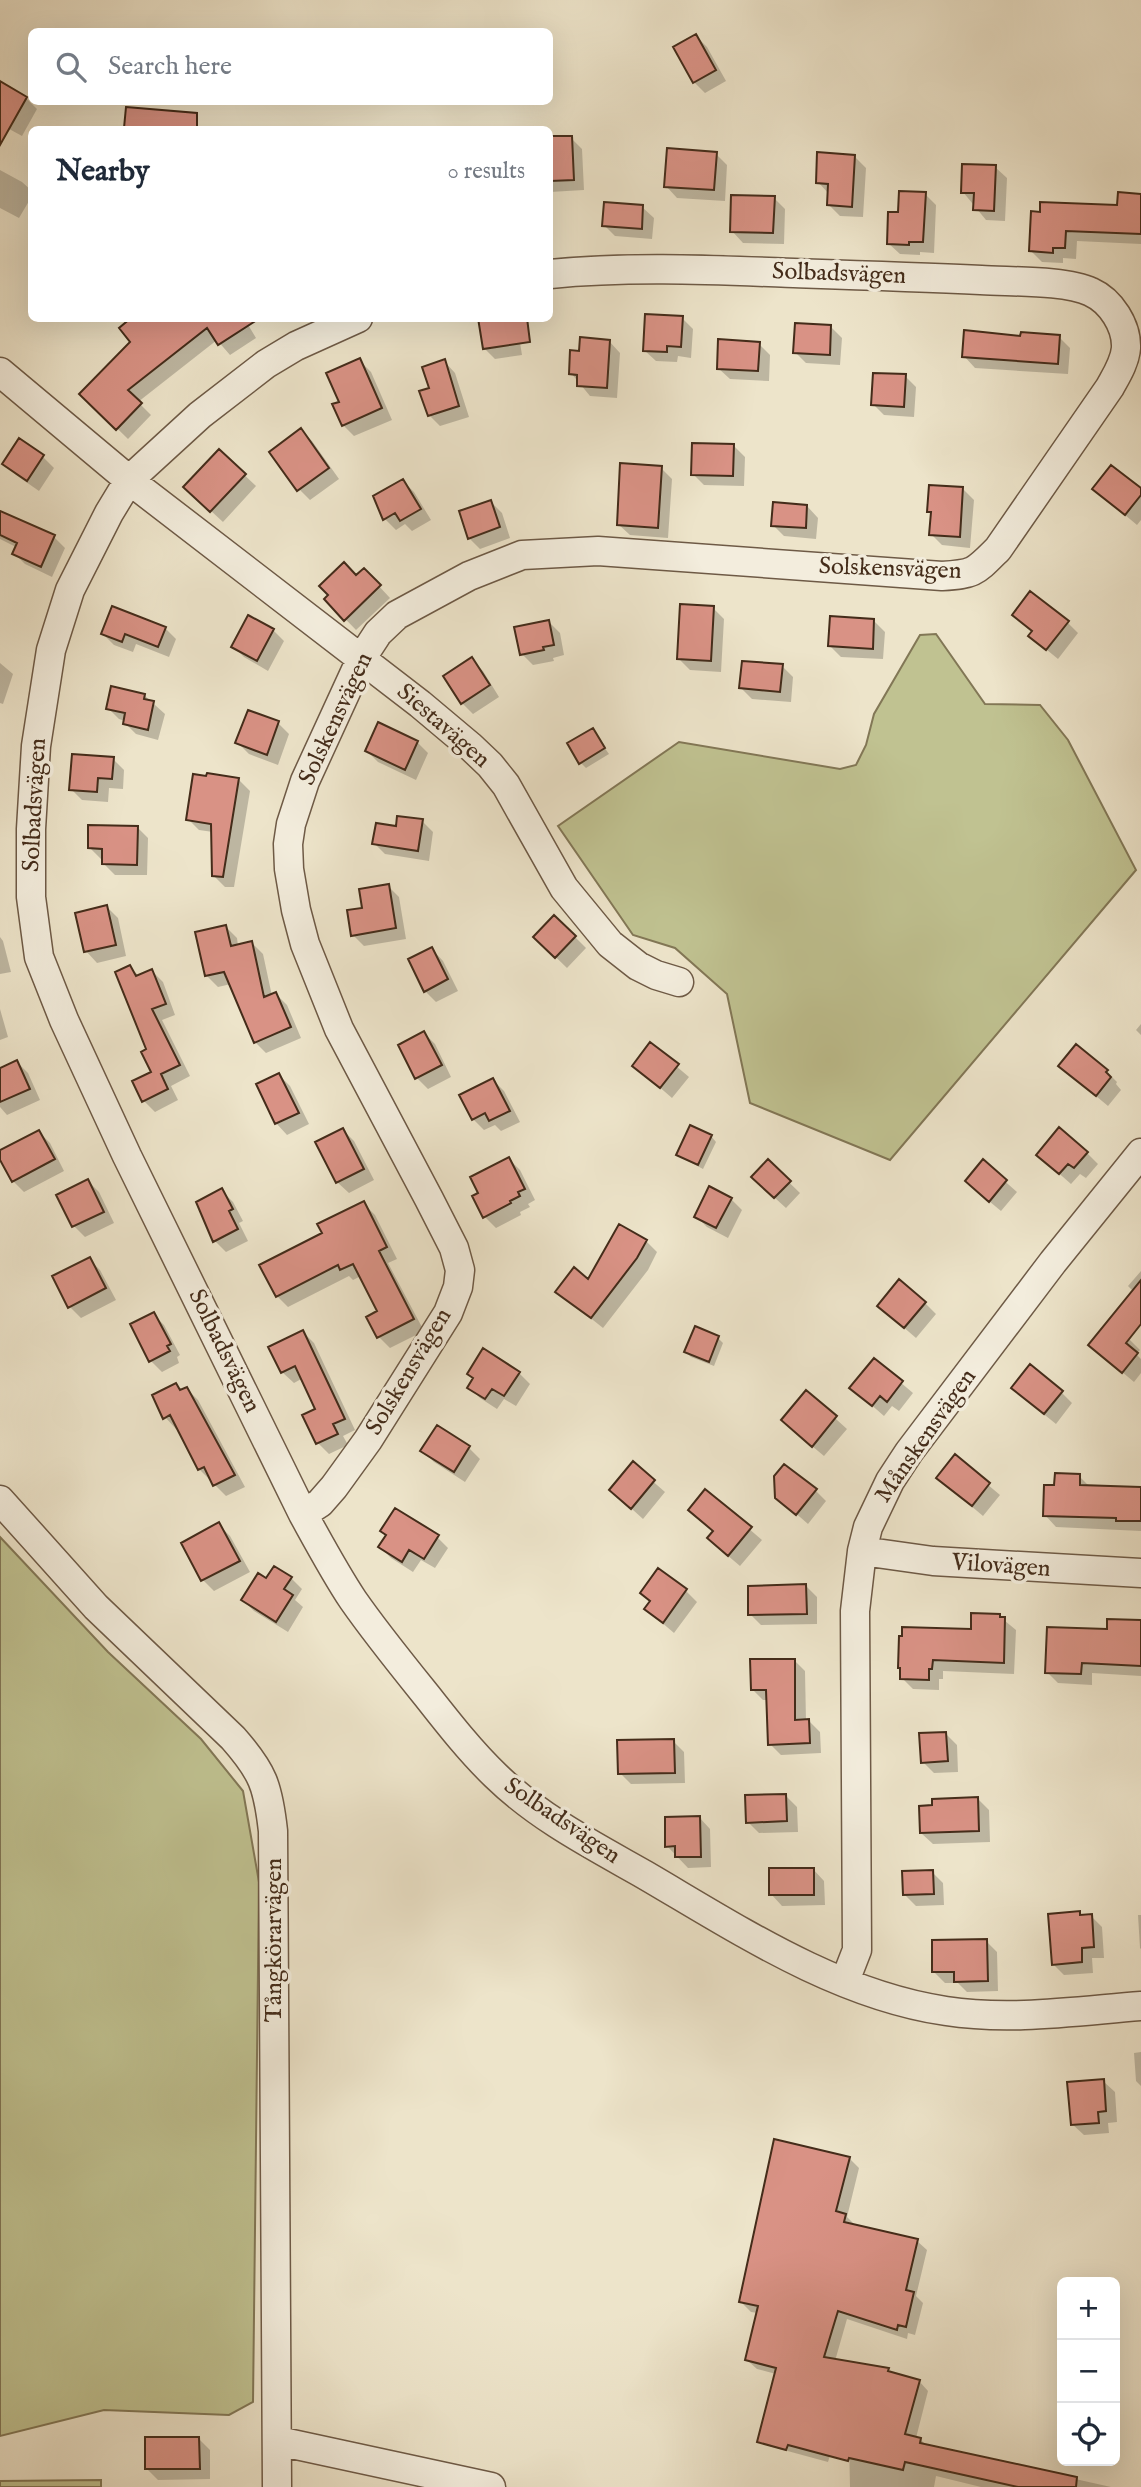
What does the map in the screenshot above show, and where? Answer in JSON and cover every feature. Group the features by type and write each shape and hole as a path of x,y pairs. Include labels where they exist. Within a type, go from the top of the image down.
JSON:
{"street":[{"name":"Solbadsvägen","path":"553,274 624,270 751,271 1068,286 1091,292 1107,302 1118,317"},
{"name":"Solskensvägen","path":"303,1514 320,1503 368,1440 448,1313 458,1287 460,1270 454,1248 339,1029 305,944 289,869 290,824 305,781 361,659 378,633 397,615 469,576 522,555 598,551 942,576 964,575 976,571 998,549 1110,387 1126,348 1118,317"},
{"name":"Solbadsvägen","path":"349,322 296,346 266,364 200,415 129,480 70,590 51,650 36,746 31,829 31,897 39,957 64,1020 127,1156 303,1514 354,1601 441,1714 496,1777 526,1802 570,1831 765,1945 845,1981 915,2006 983,2015 1141,2006"},
{"name":"Siestavägen","path":"0,372 129,480 420,704 490,765 519,806 564,888 610,944 638,966 679,982"},
{"name":"Månskensvägen","path":"845,1981 857,1950 855,1611 862,1551 868,1527 890,1481 909,1452 1053,1262 1141,1153"},
{"name":"Tångkörarvägen","path":"0,1500 96,1607 233,1738 252,1759 267,1790 273,1831 277,2487"},
{"name":"Vilovägen","path":"862,1551 933,1561 1141,1573"},
{"path":"278,2441 491,2487"}],"green space":[{"path":"936,634 985,704 1040,705 1068,740 1136,870 890,1160 750,1103 727,994 675,948 633,935 558,826 679,742 840,769 856,765 866,745 874,714 920,635"},
{"path":"0,1537 108,1652 201,1739 243,1791 259,1882 253,2402 229,2415 104,2410 0,2436"},
{"path":"101,2480 101,2487 0,2487 0,2481"}],"building":[{"path":"696,34 716,70 693,83 673,47"},
{"path":"0,81 27,97 0,145"},
{"path":"126,107 197,113 197,126 124,126"},
{"path":"553,136 572,136 574,180 553,181"},
{"path":"667,148 717,152 714,190 664,187"},
{"path":"817,152 855,155 852,207 827,205 828,184 816,183"},
{"path":"962,164 996,165 994,211 973,210 974,193 961,193"},
{"path":"899,191 926,192 923,242 909,242 909,245 887,244 888,212 898,212"},
{"path":"1118,192 1141,194 1141,234 1066,231 1065,248 1053,248 1053,253 1029,251 1031,211 1040,212 1040,202 1117,205"},
{"path":"731,195 775,196 773,233 730,232"},
{"path":"604,202 643,205 642,229 602,226"},
{"path":"645,314 683,316 681,347 667,346 667,352 643,351"},
{"path":"126,322 254,322 218,345 207,328 128,390 142,403 116,430 79,394 130,342 119,328"},
{"path":"479,322 528,322 530,342 483,349"},
{"path":"795,323 831,325 830,355 793,353"},
{"path":"964,330 1020,336 1021,332 1060,335 1058,364 962,357"},
{"path":"580,337 610,340 607,388 577,386 577,375 569,374 570,350 579,351"},
{"path":"718,339 760,342 758,371 717,369"},
{"path":"360,358 382,408 342,426 332,404 339,402 326,373"},
{"path":"445,359 459,406 428,416 419,391 429,388 422,367"},
{"path":"873,373 906,374 904,407 871,405"},
{"path":"301,428 329,468 297,491 269,452"},
{"path":"19,438 44,455 27,481 2,464"},
{"path":"692,443 734,444 733,476 691,475"},
{"path":"219,449 246,474 210,512 183,487"},
{"path":"620,463 662,466 658,528 617,525"},
{"path":"1111,465 1141,488 1141,495 1125,515 1092,489"},
{"path":"403,479 421,509 400,521 395,513 383,520 373,496"},
{"path":"929,485 963,487 960,537 929,535"},
{"path":"491,500 500,527 468,539 459,511"},
{"path":"773,502 807,505 806,528 771,526"},
{"path":"0,511 55,535 41,567 12,554 17,543 0,535"},
{"path":"344,562 356,575 364,568 381,585 344,621 324,599 328,595 319,586"},
{"path":"1030,591 1069,621 1046,650 1028,636 1032,631 1012,615"},
{"path":"680,604 714,606 711,661 677,659"},
{"path":"112,606 166,627 158,647 125,634 122,642 101,634"},
{"path":"248,615 274,629 257,661 231,647"},
{"path":"830,616 874,619 873,649 828,646"},
{"path":"549,620 554,645 520,655 514,627"},
{"path":"472,657 490,685 461,704 443,676"},
{"path":"742,661 783,664 780,692 739,688"},
{"path":"111,686 145,694 144,699 154,701 148,730 123,724 125,713 106,709"},
{"path":"248,710 279,721 267,755 235,743"},
{"path":"378,722 418,741 405,770 365,751"},
{"path":"593,728 605,748 579,764 567,743"},
{"path":"72,754 114,757 112,779 98,778 97,792 69,790"},
{"path":"207,773 239,778 223,877 212,876 211,824 186,820 193,774 206,776"},
{"path":"397,816 423,819 418,851 372,844 376,823 396,826"},
{"path":"88,825 138,826 137,865 102,864 102,849 88,848"},
{"path":"389,884 396,928 351,936 347,910 362,908 359,889"},
{"path":"107,905 116,945 84,952 75,913"},
{"path":"554,915 576,936 555,958 533,937"},
{"path":"226,925 231,946 252,941 264,997 276,992 291,1027 254,1043 224,972 205,976 195,932"},
{"path":"432,947 448,979 424,992 408,959"},
{"path":"130,965 136,976 152,969 166,1004 152,1009 180,1065 161,1074 168,1089 142,1102 132,1081 151,1072 141,1052 146,1049 115,972"},
{"path":"424,1031 442,1065 415,1079 398,1045"},
{"path":"650,1042 679,1064 660,1088 632,1066"},
{"path":"1076,1044 1108,1070 1106,1072 1111,1077 1096,1096 1058,1066"},
{"path":"17,1060 30,1089 0,1102 0,1068"},
{"path":"279,1073 299,1113 275,1124 256,1084"},
{"path":"493,1078 510,1111 489,1121 485,1113 472,1120 459,1095"},
{"path":"690,1125 712,1135 698,1165 676,1155"},
{"path":"1059,1127 1088,1152 1074,1168 1068,1164 1059,1174 1036,1155"},
{"path":"343,1128 364,1169 336,1183 315,1142"},
{"path":"39,1130 55,1159 12,1182 0,1160 0,1150"},
{"path":"509,1157 525,1189 518,1192 520,1196 510,1201 511,1203 483,1218 472,1196 478,1193 470,1177"},
{"path":"768,1159 791,1181 774,1198 751,1177"},
{"path":"983,1159 1007,1180 989,1202 965,1181"},
{"path":"88,1179 104,1212 72,1227 56,1195"},
{"path":"709,1186 732,1198 716,1228 694,1217"},
{"path":"222,1188 233,1209 229,1211 238,1229 213,1242 196,1202"},
{"path":"364,1201 387,1247 379,1251 414,1319 377,1338 366,1317 377,1311 353,1264 340,1270 338,1265 276,1297 259,1265 322,1233 317,1224"},
{"path":"619,1224 647,1240 637,1258 591,1318 555,1292 574,1267 588,1279"},
{"path":"90,1257 106,1288 68,1308 52,1276"},
{"path":"899,1279 926,1302 904,1328 877,1306"},
{"path":"1141,1280 1141,1324 1126,1343 1138,1353 1122,1373 1088,1345"},
{"path":"154,1312 171,1344 167,1346 170,1351 149,1362 130,1324"},
{"path":"695,1326 719,1336 709,1362 684,1352"},
{"path":"303,1330 345,1419 333,1424 338,1434 316,1444 302,1415 315,1409 295,1366 281,1373 268,1347"},
{"path":"483,1348 520,1372 504,1396 492,1389 485,1399 467,1388 473,1378 467,1374"},
{"path":"874,1358 903,1381 887,1402 880,1396 872,1406 849,1388"},
{"path":"1030,1364 1063,1391 1044,1414 1011,1388"},
{"path":"176,1383 180,1390 187,1387 235,1475 213,1486 204,1467 198,1470 170,1415 163,1419 152,1395"},
{"path":"806,1390 837,1416 812,1447 781,1420"},
{"path":"437,1425 470,1446 454,1472 420,1451"},
{"path":"955,1454 990,1483 972,1506 936,1478"},
{"path":"633,1461 655,1480 631,1509 609,1490"},
{"path":"784,1464 817,1489 796,1515 775,1498 774,1476"},
{"path":"1055,1473 1080,1474 1080,1485 1141,1487 1141,1521 1043,1516 1044,1485 1054,1485"},
{"path":"705,1489 752,1527 728,1556 707,1538 713,1531 688,1510"},
{"path":"395,1508 439,1535 424,1559 409,1550 402,1562 378,1547 386,1535 380,1531"},
{"path":"219,1522 240,1561 201,1581 181,1543"},
{"path":"274,1566 292,1577 284,1589 293,1595 276,1622 241,1600 258,1573 266,1578"},
{"path":"658,1568 687,1589 663,1623 644,1609 650,1601 640,1593"},
{"path":"806,1584 807,1614 748,1615 748,1586"},
{"path":"971,1613 1000,1614 1000,1617 1005,1617 1004,1663 933,1660 932,1669 929,1669 929,1680 900,1679 899,1636 902,1636 902,1627 971,1629"},
{"path":"1107,1619 1141,1620 1141,1666 1082,1663 1081,1674 1045,1673 1047,1627 1107,1629"},
{"path":"750,1659 795,1659 795,1720 809,1719 810,1743 768,1745 766,1690 751,1690"},
{"path":"946,1732 948,1761 921,1763 919,1733"},
{"path":"674,1739 675,1773 618,1774 617,1740"},
{"path":"786,1794 787,1821 746,1823 745,1795"},
{"path":"978,1797 979,1831 920,1833 919,1806 932,1805 932,1799"},
{"path":"700,1816 701,1857 675,1857 675,1846 665,1847 665,1817"},
{"path":"769,1868 814,1868 814,1895 769,1895"},
{"path":"933,1870 934,1894 903,1895 902,1871"},
{"path":"1080,1911 1080,1915 1092,1914 1094,1947 1082,1948 1082,1962 1052,1965 1048,1914"},
{"path":"987,1939 988,1981 954,1982 954,1972 932,1972 932,1940"},
{"path":"1104,2079 1106,2111 1098,2112 1099,2123 1071,2125 1067,2082"},
{"path":"774,2139 850,2157 836,2211 846,2214 844,2222 918,2239 906,2290 914,2292 906,2327 898,2325 897,2330 838,2311 824,2357 889,2368 888,2371 920,2380 905,2434 921,2438 920,2443 1077,2477 1076,2487 1018,2487 905,2462 903,2470 849,2458 848,2461 788,2445 786,2450 757,2442 776,2368 745,2360 758,2306 739,2302"},
{"path":"145,2437 199,2437 200,2469 145,2469"}]}
